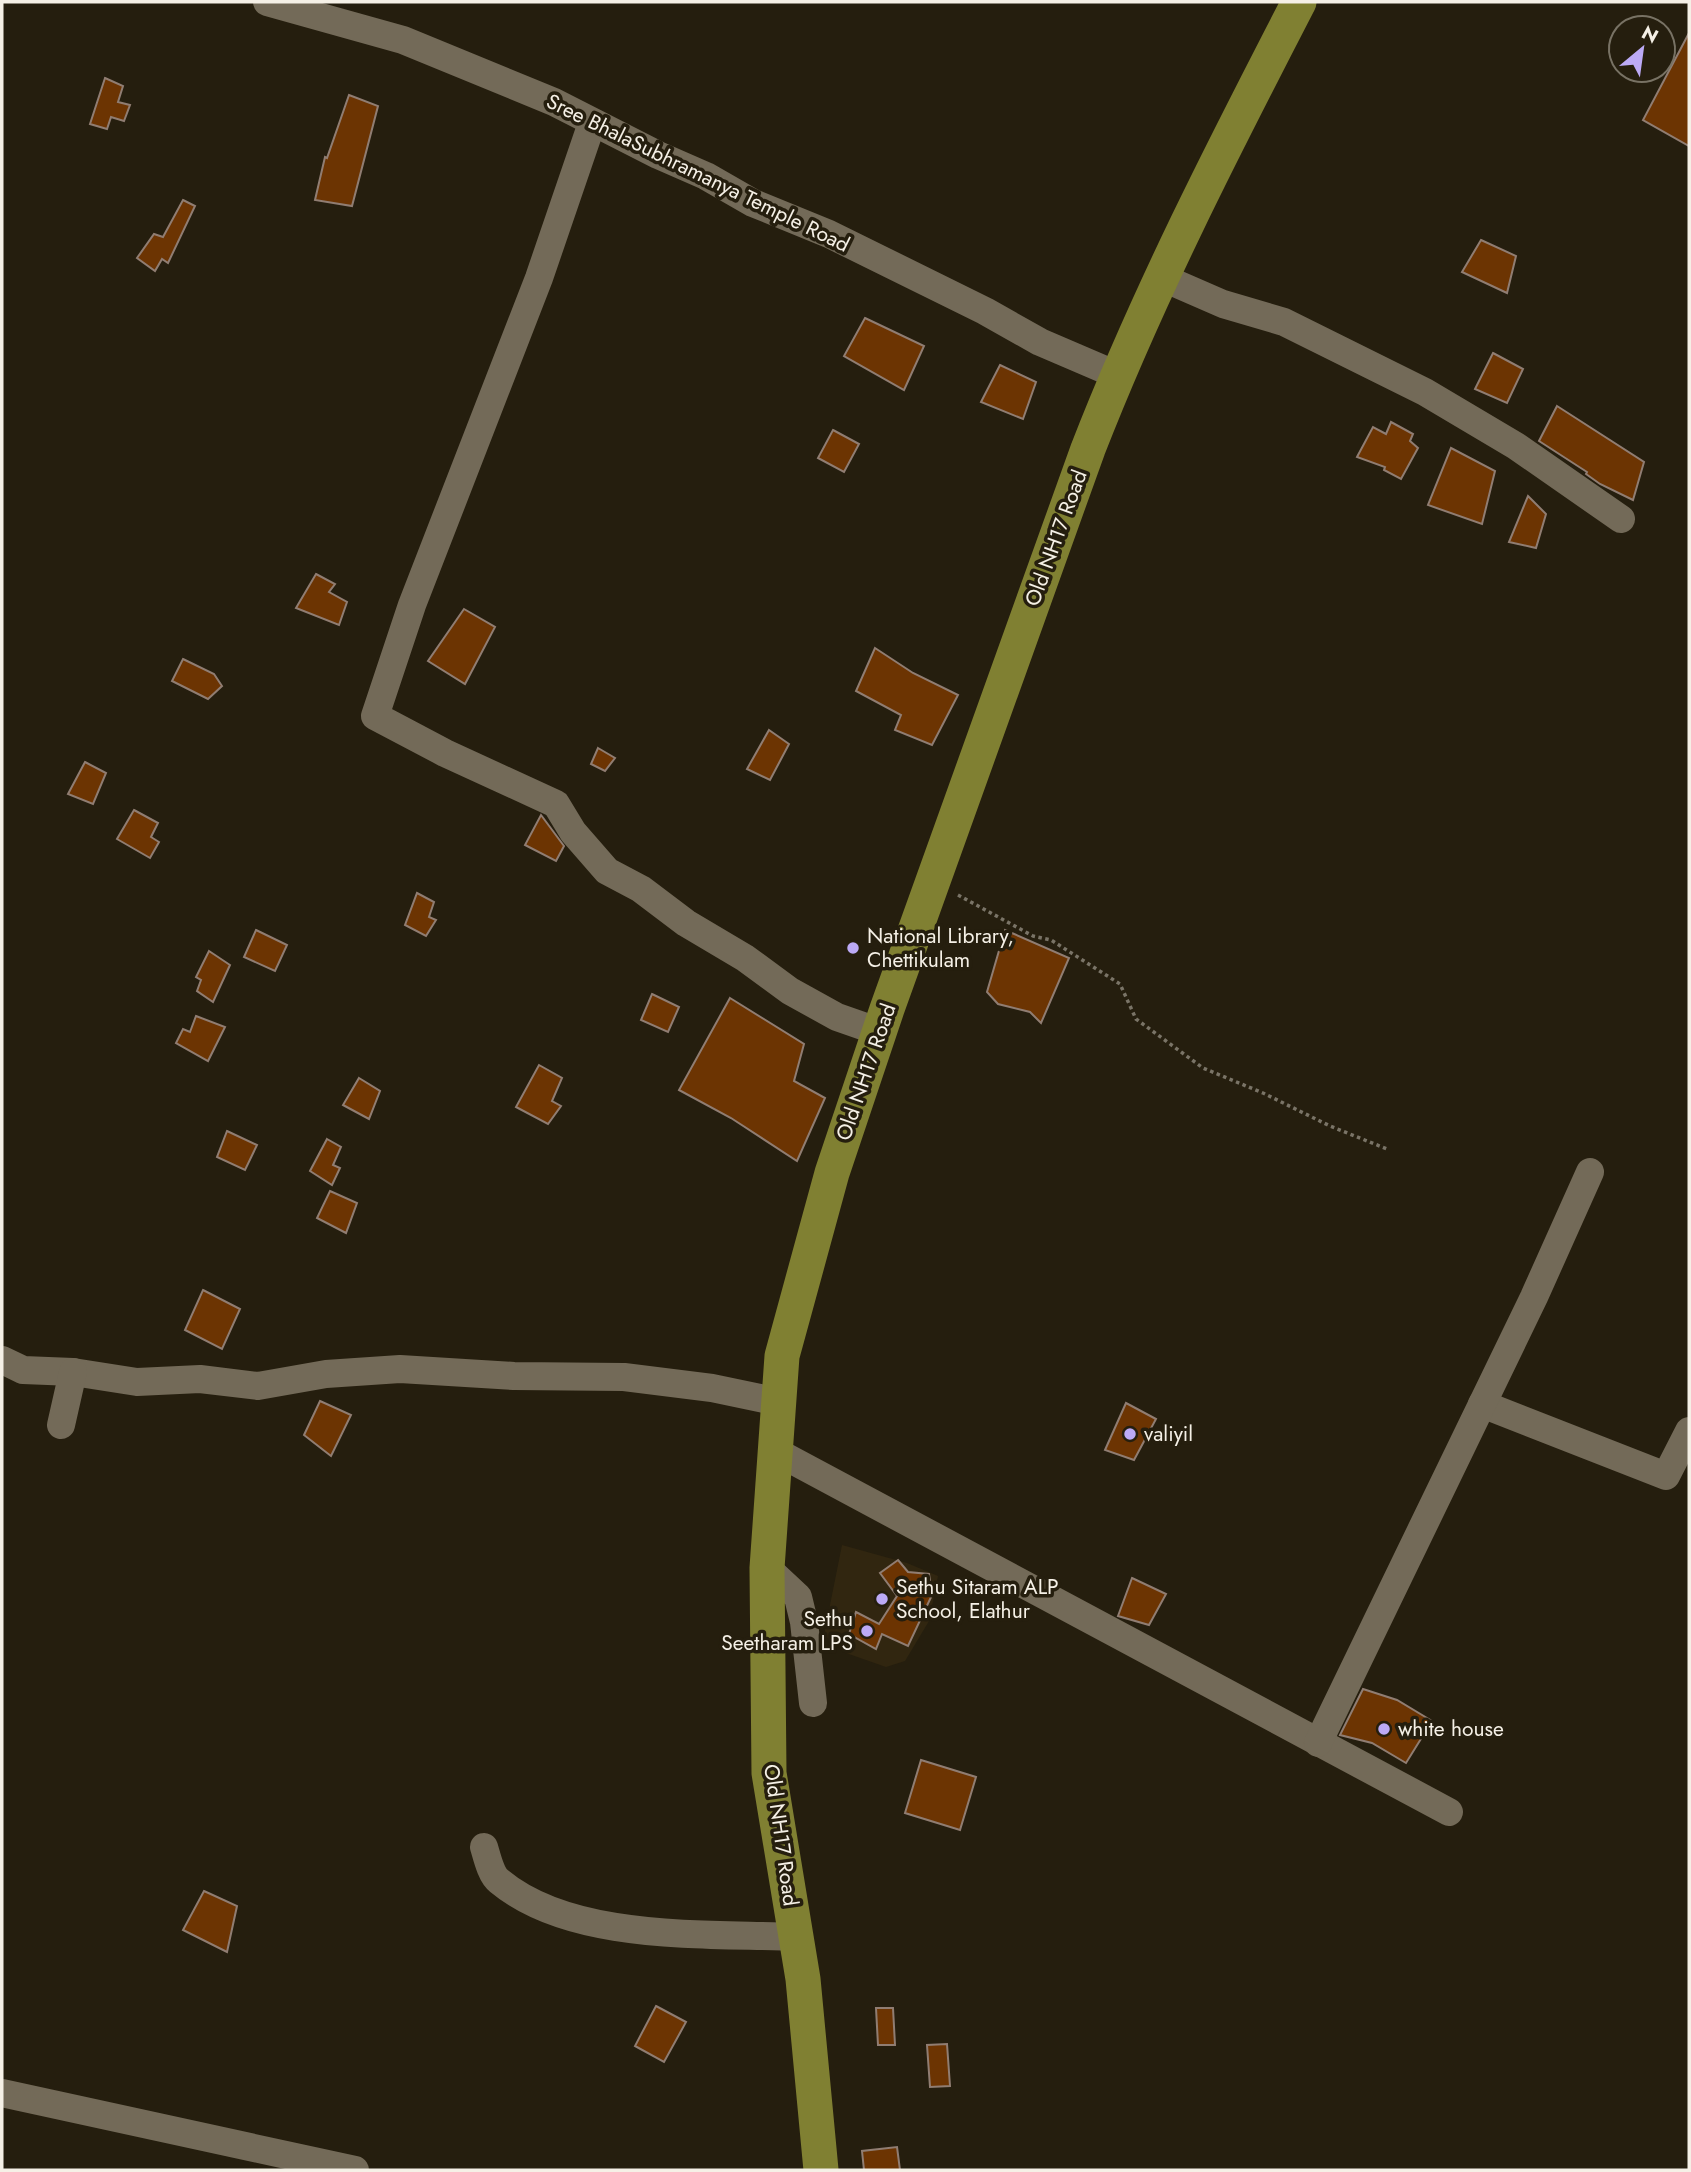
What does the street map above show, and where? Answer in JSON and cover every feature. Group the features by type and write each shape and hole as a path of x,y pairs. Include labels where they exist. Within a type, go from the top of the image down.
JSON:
{"main road":[{"name":"Old NH17 Road","path":"821,2170 797,1937 769,1773 768,1569 782,1356 832,1173 880,1032 973,763 1117,375 1161,277 1299,2"}],"street":[{"name":"Sree BhalaSubhramanya Temple Road","path":"267,2 404,40 554,102 592,123 706,176 754,203 829,234 942,289 1040,342 1117,375"},
{"path":"592,123 539,278 412,605 375,716 445,753 556,804 573,832 607,871 642,889 685,923 745,958 790,991 837,1017 880,1032"},
{"path":"1161,277 1223,304 1284,322 1425,392 1516,446 1620,519"},
{"path":"1318,1743 1482,1404 1590,1172"},
{"path":"2,1360 23,1370 73,1372 137,1382 200,1379 258,1386 326,1374 400,1369 514,1376 624,1377 712,1388 779,1402"},
{"path":"61,1425 73,1372"},
{"path":"1482,1404 1667,1476 1689,1431"},
{"path":"775,1451 1449,1812"},
{"path":"768,1569 798,1597 804,1622 813,1703"},
{"path":"484,1847 497,1880 557,1914 627,1929 797,1937"},
{"path":"2,2093 355,2170"}],"path":[{"path":"950,891 1033,936 1051,940 1120,984 1136,1019 1203,1068 1387,1149"}],"shaded area":[{"name":"Sethu Sitaram ALP School, Elathur","path":"842,1545 907,1563 938,1576 929,1621 905,1661 886,1667 846,1653 824,1635"}],"building":[{"path":"1689,33 1689,146 1643,120 1662,84 1677,84 1677,56"},
{"path":"105,78 123,86 118,102 130,105 124,121 111,117 107,129 90,124"},
{"path":"349,95 378,106 352,206 315,200 325,157 327,158"},
{"path":"183,200 195,206 168,263 162,259 155,271 137,258 154,234 163,237"},
{"path":"1481,240 1516,256 1507,293 1462,272"},
{"path":"865,318 924,346 904,390 844,356"},
{"path":"1493,353 1523,369 1507,403 1475,389"},
{"path":"1000,365 1036,382 1023,419 981,402"},
{"path":"1557,406 1644,462 1633,500 1600,484 1586,474 1587,472 1539,441"},
{"path":"1391,422 1413,434 1410,441 1418,448 1401,479 1384,470 1385,467 1357,457 1373,427 1386,434"},
{"path":"833,430 859,444 844,472 818,458"},
{"path":"1451,448 1495,471 1482,524 1428,505"},
{"path":"1528,496 1546,514 1536,548 1509,542"},
{"path":"316,574 335,584 329,592 347,602 339,625 296,608"},
{"path":"464,609 495,627 465,684 428,661"},
{"path":"875,648 913,673 958,695 932,745 895,730 901,715 856,691"},
{"path":"183,659 214,674 222,686 208,699 172,681"},
{"path":"769,730 789,744 770,780 747,769"},
{"path":"598,748 615,758 605,771 591,764"},
{"path":"85,762 106,773 93,804 68,794"},
{"path":"134,810 158,823 151,837 159,842 150,858 117,839"},
{"path":"541,815 564,846 556,861 525,845"},
{"path":"417,893 434,902 429,917 436,920 426,936 405,925"},
{"path":"256,930 287,945 275,971 244,957"},
{"path":"1005,930 1069,958 1041,1023 1030,1012 998,1004 987,992"},
{"path":"209,951 230,965 213,1002 197,991 201,980 196,977"},
{"path":"652,994 679,1007 668,1032 641,1020"},
{"path":"730,998 804,1044 794,1081 825,1098 797,1161 731,1118 679,1090"},
{"path":"196,1016 225,1027 208,1061 176,1043 183,1029 190,1032"},
{"path":"539,1065 562,1078 552,1101 561,1106 548,1124 516,1107"},
{"path":"359,1078 380,1091 369,1119 343,1105"},
{"path":"227,1131 257,1145 245,1170 217,1157"},
{"path":"327,1139 341,1147 333,1165 340,1168 332,1185 310,1171"},
{"path":"330,1191 357,1203 346,1233 317,1218"},
{"path":"203,1290 240,1309 222,1349 185,1330"},
{"path":"320,1401 351,1415 331,1456 304,1435"},
{"name":"valiyil","path":"1126,1403 1156,1419 1134,1460 1105,1450"},
{"path":"898,1560 908,1572 929,1574 932,1595 908,1646 882,1634 876,1649 849,1634 856,1612 879,1624 897,1596 880,1573"},
{"path":"1132,1578 1166,1594 1149,1625 1118,1616"},
{"name":"white house","path":"1363,1689 1397,1700 1432,1721 1406,1763 1372,1743 1340,1735"},
{"path":"921,1760 976,1777 960,1830 905,1813"},
{"path":"204,1891 237,1906 227,1952 183,1930"},
{"path":"656,2006 686,2022 664,2062 635,2046"},
{"path":"876,2008 893,2008 895,2045 878,2045"},
{"path":"947,2044 950,2086 930,2087 927,2045"},
{"path":"897,2147 900,2170 864,2170 862,2151"}],"place":[{"name":"National Library, Chettikulam","path":"853,948"},
{"name":"valiyil","path":"1130,1434"},
{"name":"Sethu Sitaram ALP School, Elathur","path":"882,1599"},
{"name":"Sethu Seetharam LPS","path":"867,1631"},
{"name":"white house","path":"1384,1729"}]}
